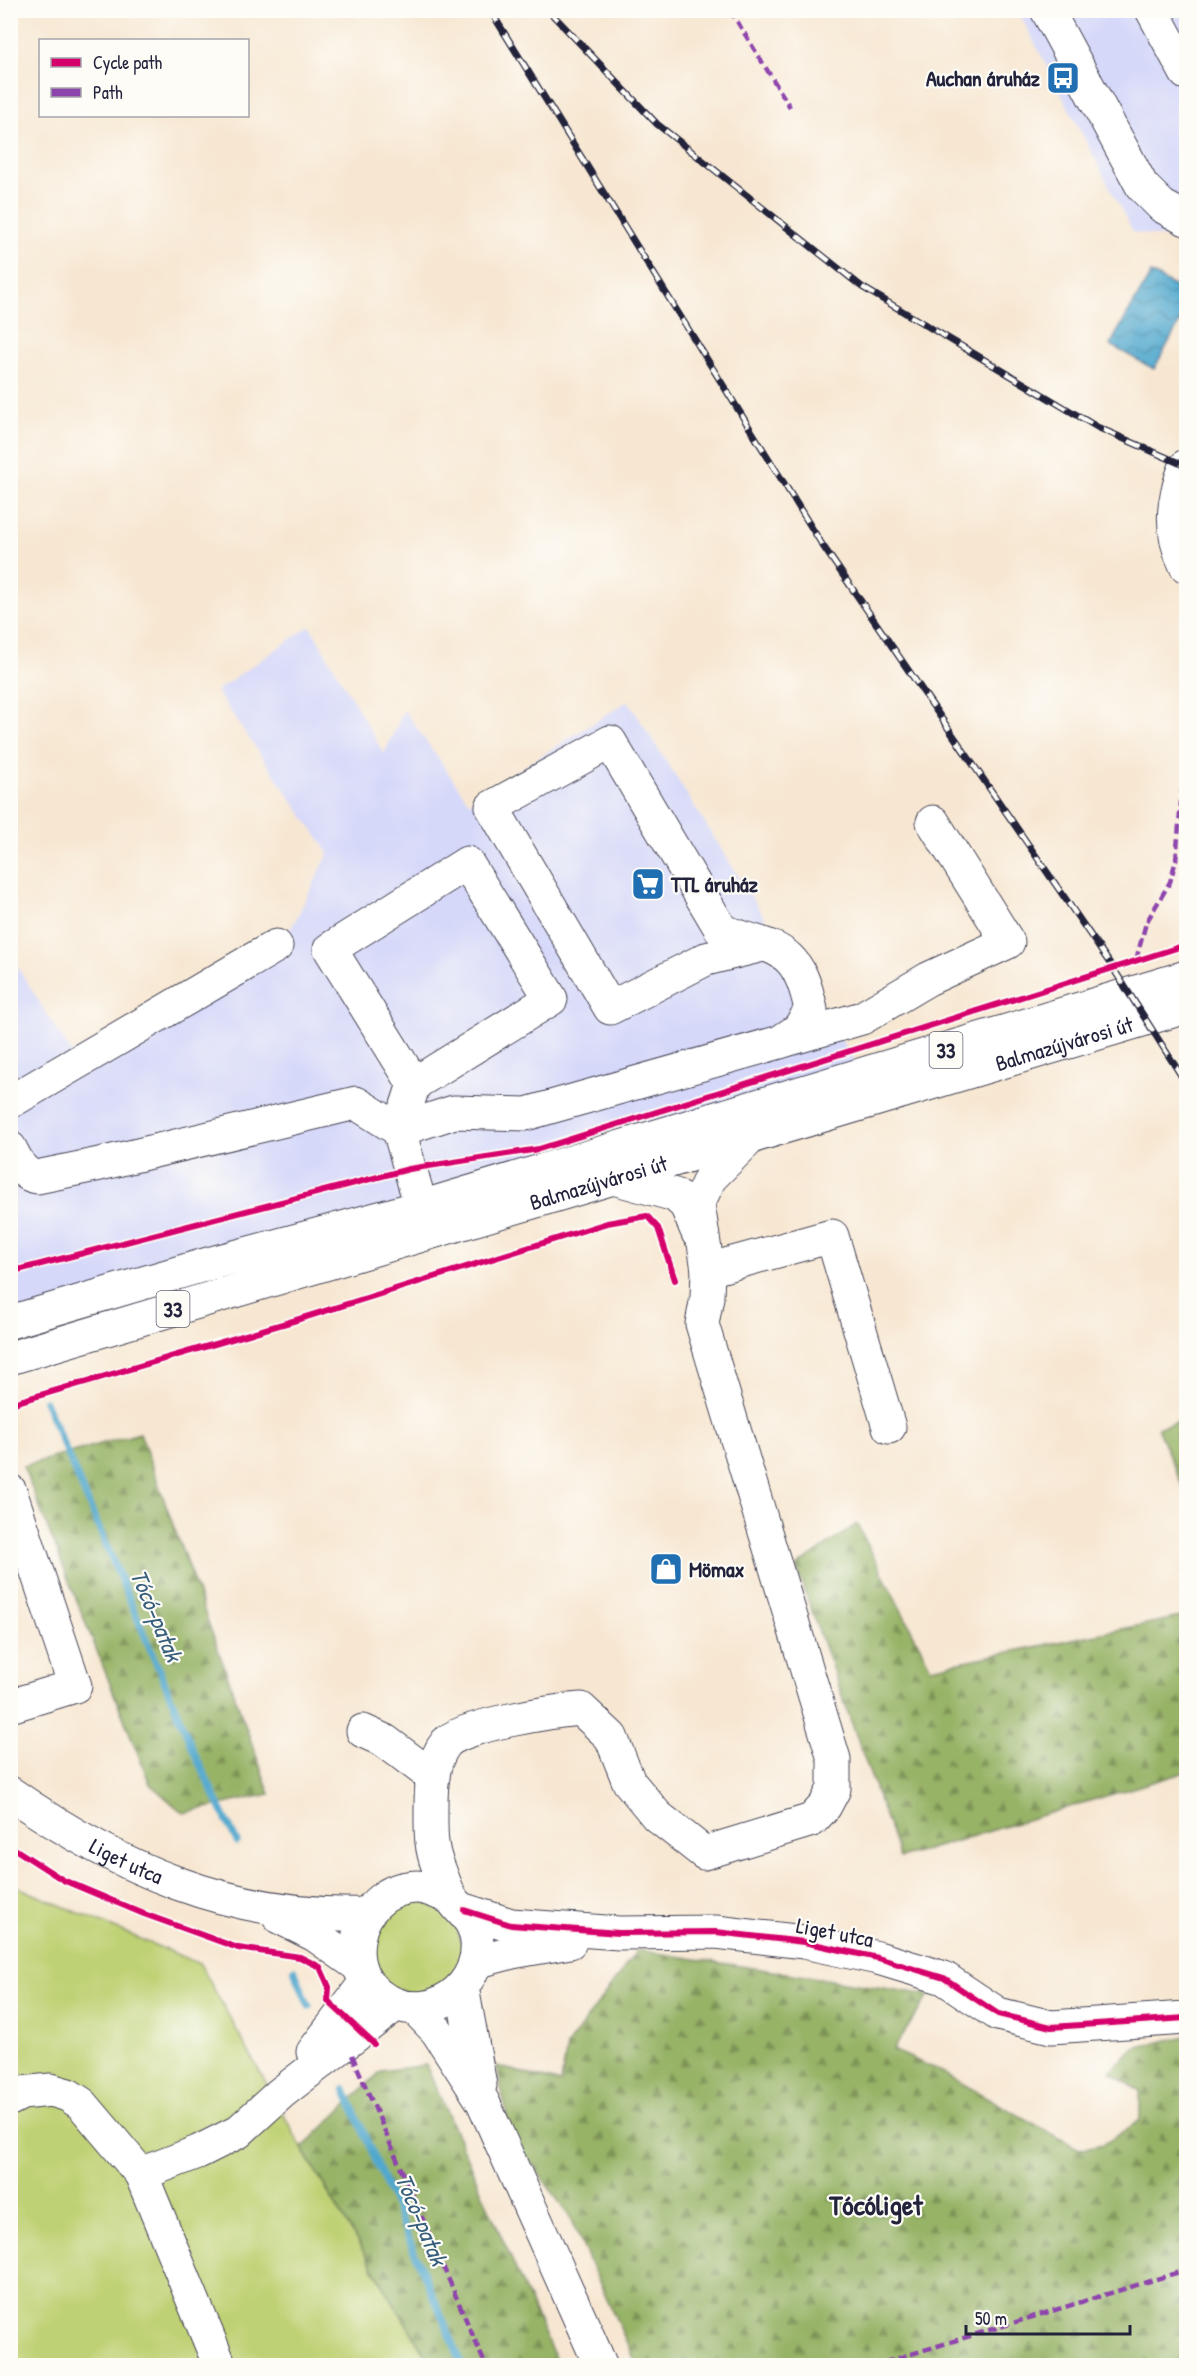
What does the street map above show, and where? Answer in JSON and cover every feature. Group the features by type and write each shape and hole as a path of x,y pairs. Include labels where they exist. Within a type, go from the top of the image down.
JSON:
{"street":[{"path":"1047,10 1143,186 1161,206 1186,219"},
{"path":"1152,10 1186,73"},
{"path":"1186,466 1174,506 1174,531 1186,566"},
{"path":"764,945 706,959 610,1008 492,807 610,742 722,931 786,952 805,981 811,1010 798,1030 780,1042"},
{"path":"399,1130 454,1112 526,1114 862,1018 928,979 1008,942 933,822"},
{"path":"414,1084 330,949 467,863 551,999 414,1084 399,1130 421,1207"},
{"path":"10,1101 276,946"},
{"name":"Balmazújvárosi út","path":"10,1322 201,1266 421,1207 1186,977"},
{"name":"Balmazújvárosi út","path":"10,1358 416,1236 747,1141 1186,1007"},
{"path":"10,1148 21,1169 30,1176 37,1177 356,1103 399,1130"},
{"path":"398,1890 415,1848 440,1754 456,1735 549,1711 581,1709 611,1737 629,1782 657,1816 704,1853 812,1820 825,1806 834,1789 834,1760 702,1324 708,1297 698,1204 710,1178 747,1141"},
{"path":"617,1179 675,1195 686,1205 705,1258"},
{"path":"705,1258 832,1236 889,1427"},
{"path":"10,1491 75,1686 10,1706"},
{"path":"363,1731 384,1742 432,1783"},
{"path":"432,1783 431,1850 458,1904 473,1925 477,1941 469,1974 483,2102"},
{"name":"Liget utca","path":"10,1793 65,1831 183,1887 253,1905 323,1915 366,1914"},
{"path":"458,1904 419,1887 398,1890 380,1899 366,1914 358,1932 356,1949 362,1974 378,1994 405,2006 437,2031 483,2102 601,2366"},
{"name":"Liget utca","path":"458,1904 511,1925 619,1933 716,1932 804,1942 878,1958 944,1978 998,2014 1051,2027 1186,2018"},
{"name":"Liget utca","path":"253,1905 315,1935 362,1974"},
{"name":"Liget utca","path":"469,1974 513,1952 619,1933"},
{"path":"141,2174 198,2152 238,2132 281,2092 344,2014 362,1974"},
{"path":"281,2092 405,2006 435,2005 453,1996 469,1974"},
{"path":"10,2099 22,2093 51,2090 68,2095 82,2104 141,2174 220,2366"}],"shaded area":[{"path":"1018,11 1186,11 1186,241 1133,232"},
{"path":"310,626 384,754 404,710 469,802 628,701 876,1095 11,1351 10,955 72,1054 292,927 329,853 216,691"}],"green space":[{"path":"1186,1419 1186,1494 1157,1428"},
{"path":"140,1433 270,1794 183,1813 150,1784 23,1466"},
{"path":"857,1524 931,1668 1186,1616 1186,1772 900,1858 796,1567"},
{"path":"10,1884 200,1964 302,2148 431,2365 11,2365"},
{"path":"419,1899 453,1916 464,1951 447,1985 411,1996 378,1980 369,1931 383,1910"},
{"path":"637,1950 929,1995 893,2050 942,2072 1079,2149 1104,2144 1140,2120 1140,2091 1110,2072 1134,2048 1186,2036 1186,2365 637,2365 569,2216 510,2132 497,2066 561,2083 567,2046"},
{"path":"426,2065 558,2365 431,2365 302,2148 381,2071"}],"water":[{"path":"1151,273 1186,293 1186,311 1154,369 1110,345"}],"waterway":[{"name":"Tócó-patak","path":"45,1401 197,1759 237,1842"},
{"name":"Tócó-patak","path":"294,1970 309,2006"},
{"name":"Tócó-patak","path":"345,2089 463,2366"}],"railway":[{"path":"490,10 823,546 1113,968 1186,1083"},
{"path":"548,10 657,124 862,287 1097,427 1186,466"}],"marked path":[{"path":"730,10 790,107"},
{"path":"1136,960 1146,923 1170,882 1176,860 1186,744"},
{"path":"1180,1566 1186,1569"},
{"path":"352,2055 486,2366"},
{"path":"872,2366 1186,2270"}],"cycle path":[{"path":"10,1272 409,1169 539,1149 1186,945"},
{"path":"10,1404 293,1321 607,1223 647,1216 658,1228 675,1280"},
{"path":"10,1846 63,1880 144,1914 238,1948 300,1957 320,1967 329,1987 328,2001 374,2044"},
{"path":"464,1910 511,1925 619,1933 716,1932 804,1942 878,1958 944,1978 998,2014 1051,2027 1186,2018"}],"place":[{"name":"Auchan áruház","path":"1063,78"},
{"name":"TTL áruház","path":"648,884"},
{"name":"Mömax","path":"666,1569"}],"district":[{"name":"Tócóliget","path":"876,2205"}]}
